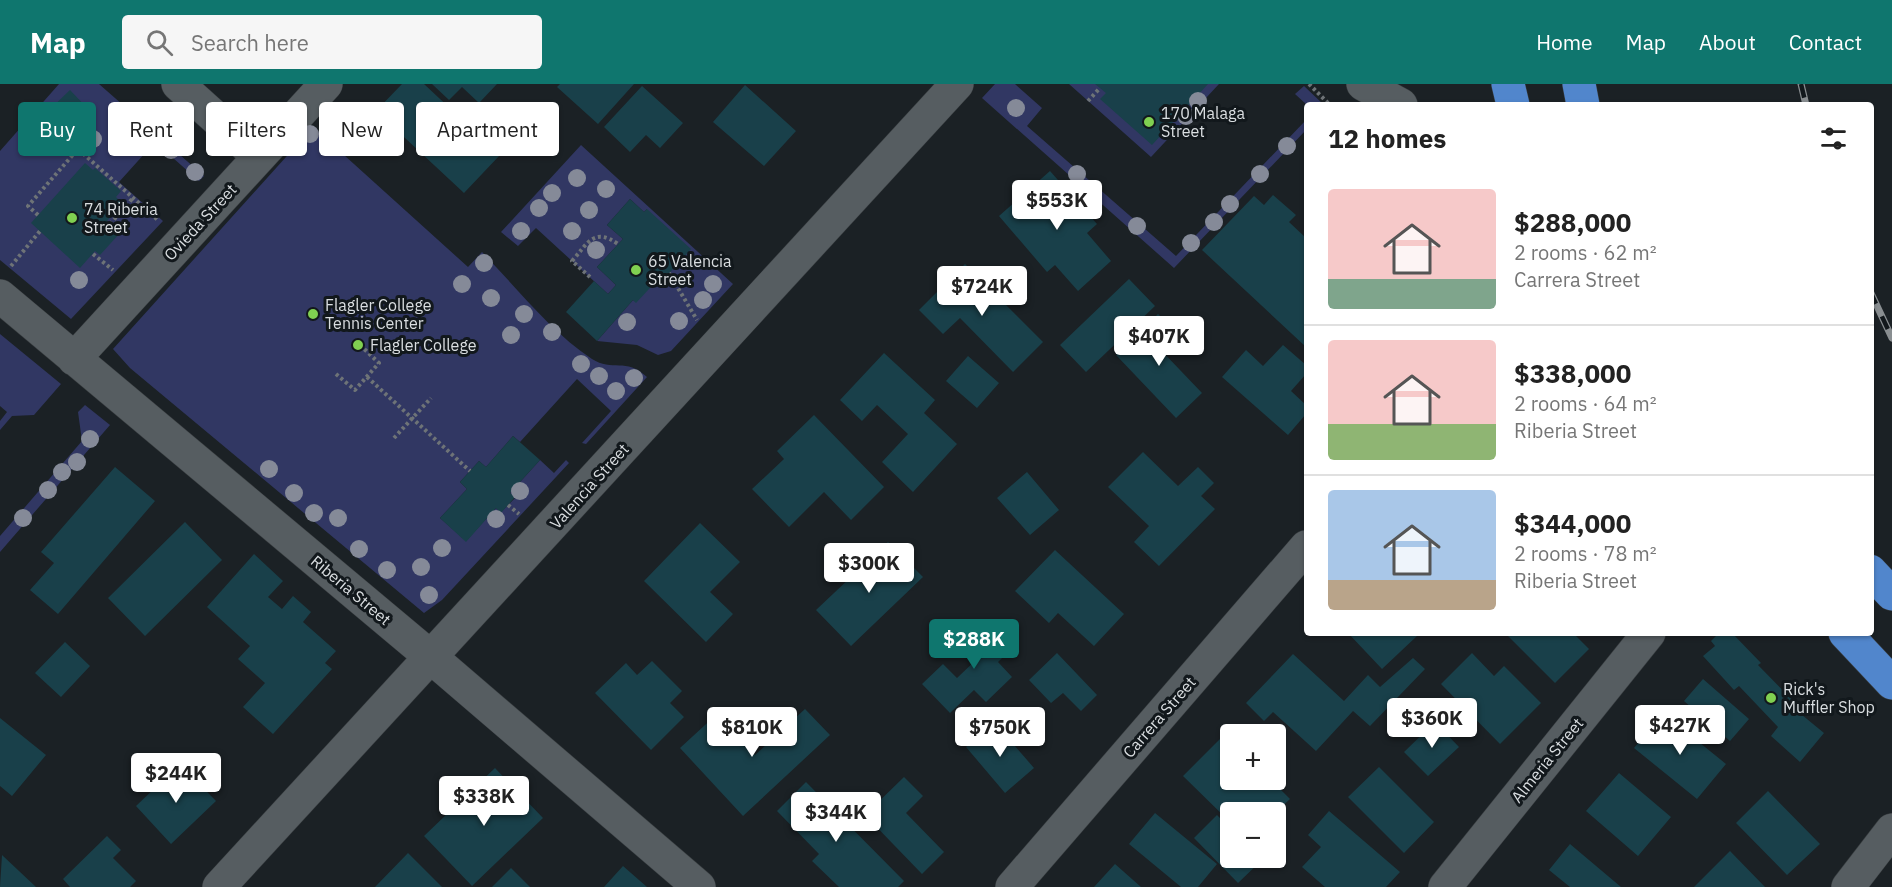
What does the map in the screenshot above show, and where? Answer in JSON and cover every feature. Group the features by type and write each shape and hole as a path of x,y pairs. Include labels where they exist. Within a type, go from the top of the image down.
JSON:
{"highway":[{"path":"1508,84 1512,102"},
{"path":"1578,84 1582,102"},
{"path":"1874,576 1892,594"},
{"path":"1848,636 1892,683"}],"street":[{"path":"178,84 259,157"},
{"name":"Ovieda Street","path":"74,359 326,84"},
{"name":"Valencia Street","path":"219,887 432,658 957,84"},
{"path":"1363,84 1396,102"},
{"name":"Riberia Street","path":"3,284 74,359 432,658 699,887"},
{"name":"Carrera Street","path":"1012,887 1304,549"},
{"name":"Almeria Street","path":"1445,887 1647,636"},
{"path":"1848,887 1892,830"}],"path":[{"path":"1308,84 1327,102"},
{"path":"1088,101 1100,88"},
{"path":"38,215 28,206 78,149 164,225"},
{"path":"110,224 134,198"},
{"path":"3,284 40,231"},
{"path":"590,277 572,261 595,236 602,235 618,244"},
{"path":"93,254 118,275"},
{"path":"669,273 685,304 701,325"},
{"path":"336,374 355,390 380,363 361,346"},
{"path":"367,377 470,471"},
{"path":"394,438 431,398"},
{"path":"508,505 523,518"}],"shaded area":[{"path":"59,84 99,84 120,102 108,102 108,156 142,156 119,182 163,221 71,319 0,260 0,151 18,131 18,156 96,156 96,102 43,102"},
{"path":"995,84 1015,84 1042,108 1027,126 1176,256 1304,122 1304,132 1174,268 982,98"},
{"name":"170 Malaga Street","path":"1069,84 1219,84 1151,157"},
{"path":"1304,86 1321,102 1304,102 1295,94"},
{"name":"Flagler College Tennis Center","path":"313,127 319,132 319,156 345,156 468,267 482,252 562,336 592,359 599,363 626,366 647,377 586,444 582,443 611,411 577,379 520,442 513,436 486,467 479,461 460,482 467,489 440,518 466,541 496,508 501,512 515,498 510,493 540,460 554,473 566,460 569,463 442,600 424,613 130,368 113,349 287,156 307,156 307,134"},
{"path":"581,145 733,284 671,351 658,355 637,345 597,341 633,300 636,302 647,209 644,212 630,199 607,225 623,239 597,267 616,285 608,294 536,228 518,246 501,232"},
{"path":"171,156 181,156 204,176 199,181"},
{"path":"0,334 61,384 34,415 12,416 0,430 0,421 7,412 0,406"},
{"path":"85,405 110,425 0,552 0,536 82,441 78,412"}],"building":[{"path":"402,84 424,84 443,102 416,102 416,148 404,137 404,102 385,102"},
{"path":"432,84 497,84 480,102 462,87 449,100"},
{"path":"560,84 634,84 598,124 557,87"},
{"name":"170 Malaga Street","path":"1095,84 1208,84 1152,145 1100,99 1106,93"},
{"path":"745,85 796,131 764,166 713,122"},
{"path":"642,86 683,123 660,148 646,135 630,152 604,127"},
{"path":"70,90 81,102 58,102"},
{"path":"424,156 499,156 464,193"},
{"name":"74 Riberia Street","path":"85,163 93,170 95,168 121,191 116,197 123,204 107,221 120,233 100,255 95,251 80,268 31,223"},
{"path":"1050,171 1097,224 1087,233 1111,261 1078,291 1055,265 1047,272 999,216"},
{"path":"1273,195 1296,215 1289,222 1304,236 1304,345 1202,250 1254,196 1264,205"},
{"name":"65 Valencia Street","path":"630,199 644,212 647,209 691,249 664,279 661,276 636,303 633,300 597,341 566,312 594,281 608,294 616,285 597,267 623,239 607,225"},
{"path":"965,264 1043,342 1013,372 960,318 943,334 919,310"},
{"path":"1129,279 1155,306 1086,372 1060,345"},
{"path":"1158,314 1176,331 1158,347 1202,393 1176,418 1116,355"},
{"path":"1283,345 1304,363 1304,376 1291,391 1304,403 1304,416 1288,435 1222,377 1246,350 1263,366"},
{"path":"884,353 935,400 924,413 957,444 913,492 882,462 908,434 877,405 862,421 840,400"},
{"path":"968,356 999,383 977,408 946,381"},
{"path":"814,415 884,487 851,520 824,492 789,527 752,489 784,459 777,451"},
{"path":"513,436 540,460 510,493 515,497 501,513 496,508 466,542 440,518 467,489 460,482 479,461 486,467"},
{"path":"1143,452 1178,486 1198,467 1214,483 1201,496 1215,509 1159,566 1134,542 1149,526 1108,487"},
{"path":"115,467 155,501 58,614 30,590 54,563 41,552"},
{"path":"1027,472 1059,510 1030,535 997,498"},
{"path":"185,522 222,560 145,636 108,598"},
{"path":"700,523 740,562 710,592 733,614 706,642 644,581"},
{"path":"888,542 923,577 851,646 816,610"},
{"path":"1055,550 1124,614 1094,646 1058,613 1049,623 1015,591"},
{"path":"254,554 283,581 268,597 282,609 293,596 311,612 303,622 336,651 325,663 332,669 273,734 243,707 265,683 238,659 250,646 207,607"},
{"path":"986,619 1013,647 998,662 1012,677 986,702 974,690 950,713 922,684 943,664 957,678 978,658 962,642"},
{"path":"1351,636 1417,636 1382,669"},
{"path":"1508,636 1576,636 1589,649 1555,683"},
{"name":"Rick's Muffler Shop","path":"1716,636 1735,636 1761,663 1758,665 1799,707 1796,710 1824,733 1800,762 1771,736 1778,727 1739,686 1734,690 1703,656 1715,646 1711,641"},
{"path":"65,642 90,666 61,697 35,673"},
{"path":"1057,653 1097,695 1081,711 1063,693 1051,703 1029,680"},
{"path":"1472,653 1494,676 1504,666 1541,703 1500,744 1441,684"},
{"path":"1293,654 1344,701 1368,675 1380,687 1413,658 1425,669 1370,726 1353,711 1316,751 1273,712 1264,721 1246,703"},
{"path":"652,661 682,691 670,703 684,717 651,750 595,693 626,663 637,675"},
{"path":"1703,679 1749,719 1730,741 1684,701"},
{"path":"805,709 830,735 743,816 680,748 717,714 755,755"},
{"path":"1663,713 1726,764 1697,799 1634,748"},
{"path":"0,718 46,755 12,796 0,786"},
{"path":"1435,722 1459,747 1428,776 1404,752"},
{"path":"995,723 1034,768 1005,793 966,747"},
{"path":"1220,739 1220,790 1281,790 1290,799 1286,803 1220,802 1220,812 1183,776"},
{"path":"180,764 216,801 171,844 136,806"},
{"path":"1379,767 1434,822 1404,853 1348,797"},
{"path":"495,768 543,818 472,886 424,836"},
{"path":"1619,773 1671,817 1638,856 1586,811"},
{"path":"904,777 923,796 906,813 944,852 922,874 865,815"},
{"path":"806,782 904,881 898,887 839,887 812,861 819,854 777,811"},
{"path":"1768,791 1820,844 1787,875 1736,823"},
{"path":"1329,811 1400,872 1386,887 1325,887 1302,867 1321,847 1308,835"},
{"path":"1155,813 1217,864 1198,887 1181,887 1129,844"},
{"path":"1217,815 1220,818 1220,865 1194,838"},
{"path":"107,836 121,850 113,858 136,881 130,887 70,887 63,879"},
{"path":"1570,844 1621,887 1570,887 1549,870"},
{"path":"1730,851 1765,887 1694,887"},
{"path":"408,853 442,887 375,887"},
{"path":"2,855 36,887 0,887"},
{"path":"1115,864 1141,887 1094,887"},
{"path":"623,866 647,887 604,887"},
{"path":"511,868 530,887 492,887"},
{"path":"1223,868 1254,868 1238,883"}],"railway":[{"path":"1801,84 1805,102"},
{"path":"1874,300 1892,338"}],"place":[{"name":"170 Malaga Street","path":"1149,122"},
{"name":"74 Riberia Street","path":"72,218"},
{"name":"65 Valencia Street","path":"636,270"},
{"name":"Flagler College Tennis Center","path":"313,314"},
{"name":"Flagler College","path":"358,345"},
{"name":"Rick's Muffler Shop","path":"1771,698"}]}
